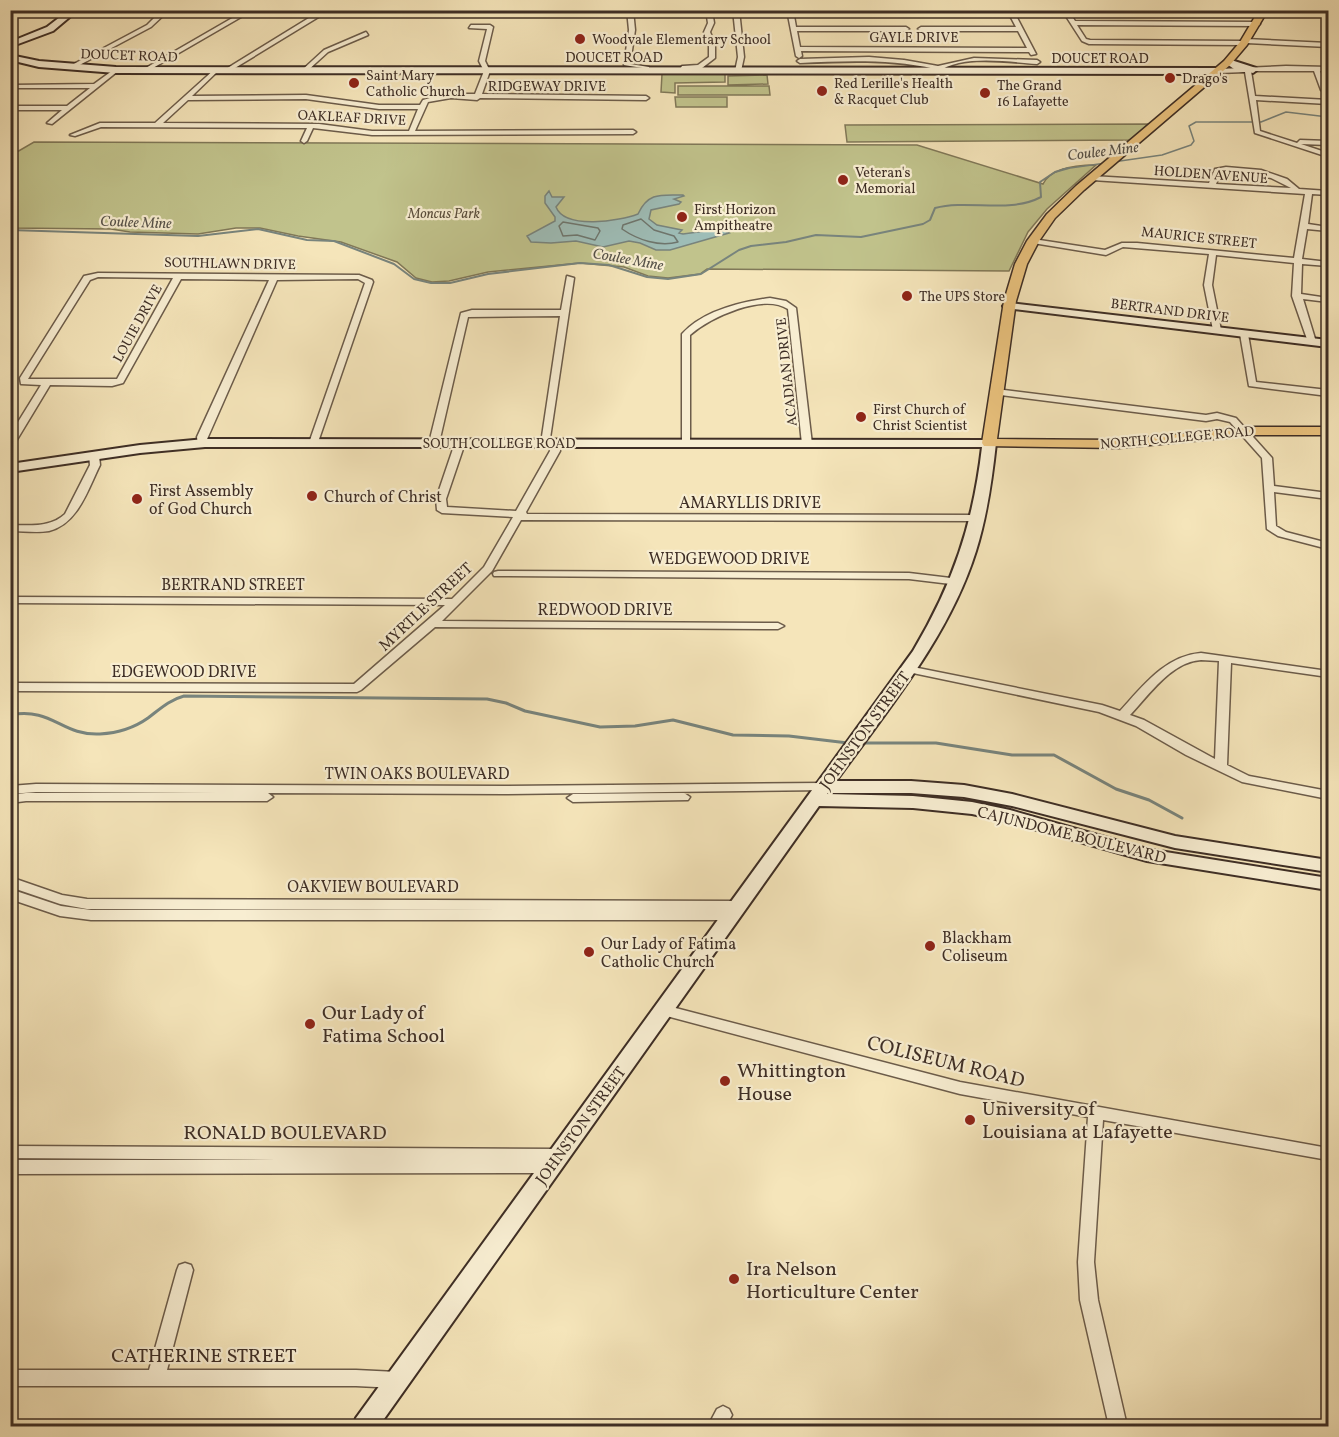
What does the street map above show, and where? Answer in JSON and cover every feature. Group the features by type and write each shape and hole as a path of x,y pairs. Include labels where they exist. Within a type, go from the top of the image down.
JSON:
{"main road":[{"name":"JOHNSTON STREET","path":"989,443 1009,306 1021,264 1033,241 1051,216 1092,178 1228,62 1257,24 1264,10"},
{"name":"NORTH COLLEGE ROAD","path":"989,443 1117,444 1244,430 1329,431"}],"street":[{"path":"630,10 629,21 632,31 628,47 628,66 697,69 713,56 712,44 707,32 711,23 709,10"},
{"path":"736,10 742,71"},
{"path":"790,10 801,71"},
{"path":"1010,10 1042,71"},
{"path":"1065,10 1087,41 1245,41 1329,44"},
{"path":"10,45 50,29 74,11 510,11"},
{"path":"72,67 149,26 164,11"},
{"path":"146,70 248,11"},
{"path":"228,70 324,11"},
{"path":"1074,23 1257,24"},
{"path":"471,27 490,27 482,61 487,71"},
{"path":"794,29 906,29"},
{"path":"921,29 1019,29"},
{"path":"304,70 326,51 366,34"},
{"name":"GAYLE DRIVE","path":"797,49 1030,50"},
{"name":"DOUCET ROAD","path":"10,57 39,64 116,70 697,69 1196,72 1215,74"},
{"path":"800,61 902,60 938,70 951,62 974,59 1037,62"},
{"path":"1228,62 1250,70"},
{"path":"1316,68 1324,90"},
{"path":"1215,74 1250,70 1329,69"},
{"path":"50,123 116,70"},
{"path":"156,126 216,70"},
{"path":"1250,70 1252,98 1259,134 1329,155"},
{"name":"RIDGEWAY DRIVE","path":"487,71 478,97 646,98"},
{"path":"15,86 94,86"},
{"path":"411,133 428,99 444,96 478,97"},
{"path":"187,98 306,97 352,107 422,107"},
{"path":"1252,98 1329,102"},
{"path":"10,108 68,108"},
{"name":"OAKLEAF DRIVE","path":"73,135 98,126 311,126 362,132 411,133 633,132"},
{"path":"304,141 311,126"},
{"path":"1284,141 1329,143"},
{"path":"1211,186 1218,171 1234,168 1282,179 1295,186 1298,192"},
{"name":"HOLDEN AVENUE","path":"1092,178 1329,194"},
{"path":"1309,192 1298,261 1296,296 1312,342"},
{"path":"1304,226 1329,229"},
{"name":"MAURICE STREET","path":"1033,241 1106,253 1117,247 1133,244 1329,264"},
{"path":"1213,252 1208,285 1217,330"},
{"name":"SOUTHLAWN DRIVE","path":"47,383 28,384 23,380 91,276 179,275 368,279 369,282 314,443"},
{"name":"LOUIE DRIVE","path":"47,383 118,382 179,275"},
{"path":"201,444 274,278"},
{"name":"MYRTLE STREET","path":"357,688 432,624 488,570 555,451 551,443 564,314 570,278"},
{"path":"1296,296 1329,300"},
{"name":"ACADIAN DRIVE","path":"685,444 686,334 699,323 757,301 770,299 787,303 792,308 807,444"},
{"name":"BERTRAND DRIVE","path":"1009,306 1329,344"},
{"path":"434,443 462,318 467,314 564,314"},
{"path":"1244,334 1252,384 1329,393"},
{"path":"10,443 47,383"},
{"path":"997,390 1206,418 1217,416 1233,420 1268,458 1271,527 1276,531 1329,546"},
{"name":"AMARYLLIS DRIVE","path":"460,443 441,499 442,510 521,515 979,518"},
{"name":"SOUTH COLLEGE ROAD","path":"10,468 201,444 989,443"},
{"name":"JOHNSTON STREET","path":"365,1426 847,755 938,624 959,582 979,518 989,443"},
{"path":"10,528 47,528 65,520 95,465 94,456"},
{"path":"1269,488 1329,496"},
{"name":"WEDGEWOOD DRIVE","path":"498,574 909,576 959,582"},
{"name":"BERTRAND STREET","path":"10,600 456,602"},
{"name":"REDWOOD DRIVE","path":"432,624 778,626"},
{"path":"1122,716 1168,666 1186,657 1199,655 1329,674"},
{"path":"1221,766 1225,659"},
{"path":"908,669 1081,703 1122,716 1149,728 1254,781 1329,795"},
{"name":"EDGEWOOD DRIVE","path":"10,687 357,688"},
{"name":"TWIN OAKS BOULEVARD","path":"10,790 36,788 505,790 818,794"},
{"name":"TWIN OAKS BOULEVARD","path":"10,799 26,797 666,798 818,794"},
{"name":"CAJUNDOME BOULEVARD","path":"818,794 972,808 1025,819 1093,842 1143,854 1329,866"},
{"name":"CAJUNDOME BOULEVARD","path":"1228,860 1329,884"},
{"name":"OAKVIEW BOULEVARD","path":"10,882 60,899 87,904 735,911"},
{"name":"OAKVIEW BOULEVARD","path":"10,894 60,911 91,915 735,911"},
{"name":"COLISEUM ROAD","path":"664,1010 960,1088 1329,1154"},
{"path":"1096,1114 1086,1262 1089,1300 1103,1372 1118,1426"},
{"name":"RONALD BOULEVARD","path":"10,1152 143,1160"},
{"name":"RONALD BOULEVARD","path":"10,1167 143,1160 555,1160"},
{"path":"156,1378 185,1270"},
{"name":"CATHERINE STREET","path":"10,1378 397,1380"}],"green space":[{"path":"725,73 725,82 675,83 675,93 661,92 662,74"},
{"path":"767,75 768,84 728,85 728,76"},
{"path":"678,86 769,86 770,95 678,95"},
{"path":"675,97 727,97 727,107 676,107"},
{"path":"1150,124 1130,140 847,142 845,125"},
{"name":"Moncus Park","path":"34,142 917,145 1043,184 1047,178 1059,171 1096,165 1047,209 1028,232 1009,271 707,269 700,274 668,278 648,276 624,267 580,263 488,272 449,281 432,282 416,278 397,262 341,242 260,228 236,228 198,234 130,232 111,229 11,228 10,156"}],"water":[{"path":"549,191 552,197 564,197 556,207 561,214 570,219 594,222 638,214 646,202 656,196 683,195 674,199 681,202 679,204 651,210 649,219 657,225 682,230 679,233 683,234 721,229 729,233 670,250 656,250 629,241 603,247 576,241 531,242 527,236 555,221 555,217 545,203 545,196"}],"waterway":[{"name":"Coulee Mine","path":"1113,162 1162,155 1191,145 1194,141 1189,126 1196,122 1261,122 1286,112 1328,117"},
{"name":"Coulee Mine","path":"1068,168 1106,163"},
{"name":"Coulee Mine","path":"10,230 198,236 258,229 307,240 334,241 394,264 414,279 431,283 450,283 488,274 580,263 609,265 647,277 668,279 701,274 739,250 751,246 786,242 816,235 861,237 923,224 930,220 935,208 961,205 1002,206 1029,202 1041,197 1040,182 1055,172 1068,168"},
{"name":"Coulee Mine","path":"1063,169 1068,168"},
{"path":"10,715 37,715 76,731 100,734 137,725 169,702 184,696 487,699 506,703 525,711 600,727 635,726 673,720 733,735 789,736 848,743"},
{"path":"861,743 936,743 1012,755 1054,755 1116,789 1149,800 1182,818"}],"place":[{"name":"Woodvale Elementary School","path":"580,39"},
{"name":"Drago's","path":"1170,78"},
{"name":"Saint Mary Catholic Church","path":"354,83"},
{"name":"Red Lerille's Health & Racquet Club","path":"822,91"},
{"name":"The Grand 16 Lafayette","path":"985,93"},
{"name":"Veteran's Memorial","path":"843,180"},
{"name":"First Horizon Ampitheatre","path":"682,217"},
{"name":"The UPS Store","path":"907,296"},
{"name":"First Church of Christ Scientist","path":"861,417"},
{"name":"Church of Christ","path":"312,496"},
{"name":"First Assembly of God Church","path":"137,499"},
{"name":"Blackham Coliseum","path":"930,946"},
{"name":"Our Lady of Fatima Catholic Church","path":"589,952"},
{"name":"Our Lady of Fatima School","path":"310,1024"},
{"name":"Whittington House","path":"725,1081"},
{"name":"University of Louisiana at Lafayette","path":"970,1120"},
{"name":"Ira Nelson Horticulture Center","path":"734,1279"}]}
